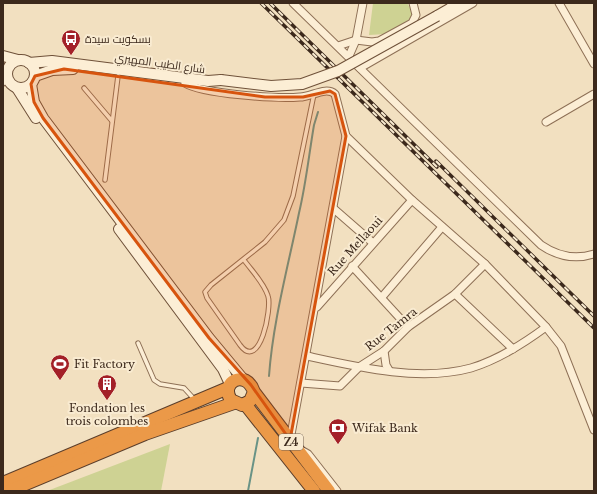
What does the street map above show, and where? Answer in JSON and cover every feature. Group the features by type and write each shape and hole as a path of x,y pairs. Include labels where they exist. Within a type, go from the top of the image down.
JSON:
{"highway":[{"path":"3,483 197,402 229,386 238,379 243,379 251,385 254,392 253,397 240,404 151,431 9,491"},
{"path":"229,386 229,397 240,404"},
{"name":"Z4","path":"254,392 329,491"},
{"name":"Z4","path":"240,404 258,420 314,491"},
{"path":"214,411 233,411 258,420"}],"street":[{"path":"294,3 541,245 552,252 572,257 594,254"},
{"path":"297,3 301,10"},
{"path":"349,56 356,40 364,3"},
{"path":"338,46 356,40 372,42 379,41 412,23 416,15 413,3"},
{"path":"208,81 221,80 271,86 302,84 338,71 437,16 453,5 458,8 467,3"},
{"path":"360,68 473,3"},
{"path":"559,3 594,64"},
{"path":"3,56 29,63 34,68 34,102 43,118 210,338 243,379"},
{"path":"18,60 9,66 5,79 17,88 32,113 220,365 229,386"},
{"name":"شارع الطيب المهيري","path":"29,63 52,61 208,81"},
{"name":"شارع الطيب المهيري","path":"33,80 52,70 64,69 185,84 204,85 208,81"},
{"path":"17,88 25,88 33,80"},
{"path":"185,84 195,88 278,98 303,97 330,91 335,94 346,136 334,209 301,383 293,443 308,454 337,491"},
{"path":"546,122 594,94"},
{"path":"346,136 412,200 485,264 546,327 565,353 594,430"},
{"name":"Rue Mellaoui","path":"315,308 412,200"},
{"path":"334,209 374,243"},
{"path":"382,297 442,227"},
{"name":"Rue Tamra","path":"301,383 336,387 344,383 359,367 384,351 408,327 455,294 485,264"},
{"path":"352,266 408,327"},
{"path":"320,282 331,290"},
{"path":"455,294 513,350"},
{"path":"307,356 359,367 414,373 457,371 484,363 513,350 546,327"},
{"path":"384,351 386,365 389,370"},
{"path":"258,420 263,432 308,491"}],"lane":[{"path":"105,180 118,76"},
{"path":"84,88 112,121"},
{"path":"244,260 265,289 269,301 260,344 256,350 250,352 242,349 205,293 211,285 244,260 277,230 287,214 293,196 314,94"},
{"path":"138,343 154,380 160,384 184,388 197,402"}],"highlighted area":[{"path":"64,69 265,97 303,97 330,91 335,94 346,136 290,440 251,385 209,338 43,118 34,102 31,84 35,76"}],"green space":[{"path":"373,3 407,3 415,16 386,34 369,35"},
{"path":"170,444 161,491 47,491"}],"waterway":[{"path":"269,376 277,314 306,180 314,125 318,112"},
{"path":"248,491 258,438"}],"railway":[{"path":"261,3 594,328"},
{"path":"270,3 437,167"},
{"path":"436,161 594,316"}],"place":[{"name":"بسكويت سيدة","path":"71,56"},
{"name":"Fit Factory","path":"60,381"},
{"name":"Fondation les trois colombes","path":"107,401"},
{"name":"Wifak Bank","path":"338,445"}]}
